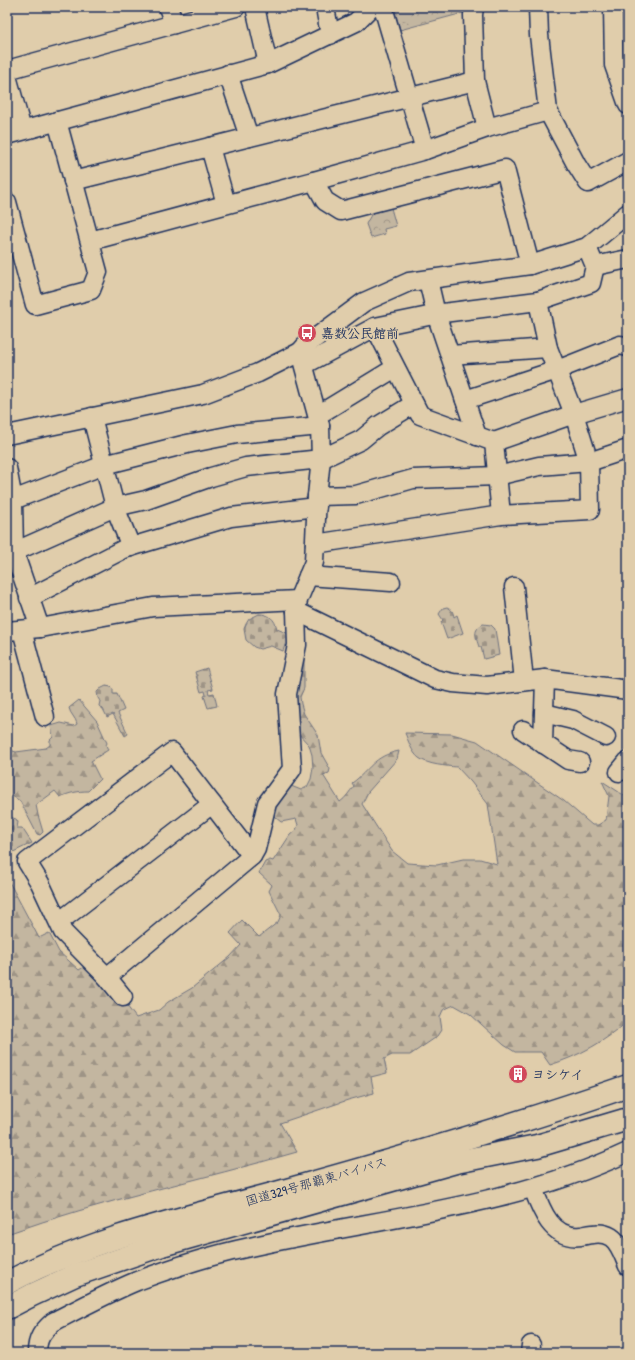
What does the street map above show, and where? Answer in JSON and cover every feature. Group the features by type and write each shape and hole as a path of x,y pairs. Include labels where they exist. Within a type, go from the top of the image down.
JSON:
{"highway":[{"name":"国道329号那覇東バイパス","path":"7,1283 60,1258 104,1241 547,1114 628,1086"},
{"name":"国道329号那覇東バイパス","path":"7,1308 75,1275 162,1245 456,1162 537,1146 628,1119"}],"street":[{"path":"7,70 171,15 236,7"},
{"path":"255,7 268,64"},
{"path":"325,7 330,35"},
{"path":"7,76 14,132 268,64 356,22 371,7"},
{"path":"383,7 425,150"},
{"path":"474,7 473,15 476,81 487,128"},
{"path":"538,7 539,35 548,111 576,164 588,183 628,161"},
{"path":"618,10 614,65 627,97"},
{"path":"228,74 249,137"},
{"path":"74,181 476,81"},
{"path":"90,241 425,150 487,128 548,111"},
{"path":"7,202 35,305 91,290 98,272 57,121"},
{"path":"210,147 226,204"},
{"path":"314,181 325,201 341,212 505,169 530,265"},
{"path":"107,977 252,856 256,848 267,803 292,769 287,694 297,645 297,605 314,562 321,459 319,420 302,358 306,345 364,302 409,282 530,265 587,247 628,213"},
{"path":"7,435 203,394 302,358 375,327 436,314 538,301 591,283 594,266 587,247"},
{"path":"594,266 628,259"},
{"path":"428,280 436,314 465,400 485,439 497,476 501,515"},
{"path":"315,544 501,515 590,510 589,462 574,414 548,348 538,301"},
{"path":"375,327 420,415 485,439 628,398"},
{"path":"465,400 557,370 620,345 628,347"},
{"path":"450,355 548,348"},
{"path":"10,492 104,465 187,444 319,420 395,368"},
{"path":"10,554 115,507 146,500 211,477 246,467 321,459 361,440 378,426 414,404"},
{"path":"92,417 115,507 131,547"},
{"path":"29,598 124,549 231,517 356,495 413,479 497,476 540,466 589,462 628,449"},
{"path":"7,468 10,492 10,554 40,628"},
{"path":"308,576 391,582"},
{"path":"514,586 524,681"},
{"path":"45,717 14,630 40,628 153,607 297,605 434,679 452,684 487,686 546,679 628,690"},
{"path":"543,744 546,679"},
{"path":"544,713 574,720 606,737"},
{"path":"523,730 568,760 580,762"},
{"path":"123,997 107,977 63,932 40,883 27,862 172,752 252,856"},
{"path":"59,922 212,804"},
{"path":"37,1353 37,1343 43,1331 53,1322 136,1282 172,1268 250,1247 501,1197 564,1178 607,1162 628,1152"},
{"path":"533,1188 541,1210 548,1222 558,1231 569,1236 602,1233 612,1238 618,1245 628,1266"}],"green space":[{"path":"394,7 464,7 463,13 400,30"},
{"path":"391,208 396,226 384,229 385,234 371,238 366,224 372,213"},
{"path":"447,607 452,611 454,617 457,615 463,633 447,639 441,622 443,620 439,614 443,608"},
{"path":"259,614 269,616 275,622 277,629 289,634 287,639 293,648 285,645 283,651 271,646 260,649 254,647 246,640 244,629 246,624 249,619"},
{"path":"483,624 491,625 495,629 499,655 484,659 476,634 477,629"},
{"path":"301,649 304,656 304,688 300,697 301,704 304,714 318,735 321,753 330,769 329,773 323,775 340,802 346,797 354,786 352,783 372,764 383,756 399,751 397,759 368,792 362,804 392,851 407,863 437,865 463,859 480,859 497,864 488,804 457,767 432,764 419,758 412,750 405,733 452,734 477,741 564,801 592,825 598,825 606,820 609,796 602,781 628,798 628,1021 611,1035 592,1047 550,1065 541,1052 515,1052 504,1045 470,1014 454,1005 443,1010 440,1017 442,1030 438,1036 410,1055 392,1055 384,1059 387,1073 371,1077 374,1093 348,1100 280,1123 297,1152 115,1200 7,1234 7,878 39,938 49,933 59,952 79,970 87,965 127,1006 136,1018 159,1010 168,1002 192,988 230,957 241,945 230,933 242,920 259,937 278,922 281,915 269,891 272,885 259,873 265,862 270,860 273,861 290,835 296,830 298,825 296,819 281,822 269,812 286,784 301,790 307,787 311,779 313,768 312,755 309,745 295,730 292,712"},
{"path":"207,668 213,689 208,690 209,694 214,693 217,706 208,708 204,696 206,695 205,691 201,692 195,672"},
{"path":"106,686 113,689 113,694 117,694 124,710 118,713 128,734 125,736 113,714 107,717 103,709 99,706 100,701 97,692"},
{"path":"79,700 97,721 107,743 106,745 108,750 91,761 100,779 88,791 74,792 60,797 55,791 36,805 43,832 40,835 37,834 20,801 12,796 7,798 7,749 16,752 46,748 50,745 50,740 53,737 51,726 61,723 74,726 77,724 69,708"},
{"path":"10,817 16,819 18,822 17,828 22,828 32,843 7,855 7,819"}],"place":[{"name":"嘉数公民館前","path":"307,333"},
{"name":"ヨシケイ","path":"518,1074"}]}
